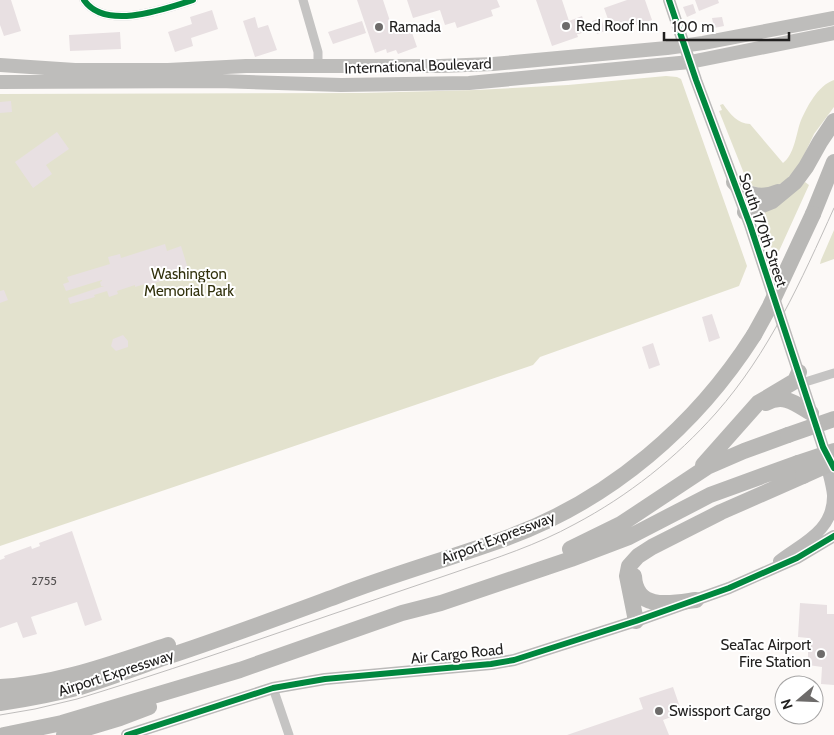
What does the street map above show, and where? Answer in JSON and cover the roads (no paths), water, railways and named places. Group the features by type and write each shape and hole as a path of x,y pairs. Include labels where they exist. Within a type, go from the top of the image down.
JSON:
{"highway":[{"path":"745,212 772,201 790,187 800,176 834,121"},
{"name":"Airport Expressway","path":"0,703 36,698 81,687 263,624 340,594 510,537 551,519 591,497 641,462 675,433 721,382 754,334 770,306 813,214 830,186 834,162"},
{"path":"734,182 746,193 763,196 774,194 790,187"},
{"path":"706,462 758,403 801,377"},
{"path":"666,495 734,439 762,406 771,400 785,398 811,413"},
{"path":"402,613 438,595 586,542 622,524 716,463 834,419"},
{"name":"Airport Expressway","path":"4,735 62,723 240,670 402,613 441,603 600,549 636,534 710,495 801,470 828,449"},
{"path":"636,621 627,581 629,566 641,553 743,502 801,470 834,462"},
{"path":"676,535 639,563 635,572 636,585 641,594 653,602 662,604 696,600"},
{"path":"0,687 20,686 68,677 260,614 340,594"},
{"path":"64,735 120,718 240,670"}],"main road":[{"name":"International Boulevard","path":"0,65 75,70 440,66 532,62 684,46 834,18"},
{"name":"International Boulevard","path":"0,82 219,81 341,85 468,83 690,62 834,33"},
{"path":"282,83 308,75 318,66"}],"street":[{"path":"84,0 91,8 99,12 115,15 139,15 193,0"},
{"path":"303,0 318,52 318,66"},
{"name":"South 170th Street","path":"669,0 745,212 801,377 811,413 828,449 834,468"},
{"path":"801,377 834,373"},
{"path":"767,570 793,550 814,538 823,529 830,516 833,495 828,449"},
{"name":"Air Cargo Road","path":"127,735 273,688 325,679 492,664 514,660 636,621 729,588 797,558 834,536"},
{"path":"273,688 289,735"}],"tram line":[{"path":"0,715 77,699 141,679 516,551 561,532 595,513 668,461 701,430 735,390 768,341 796,289 834,208"}],"place":[{"name":"Red Roof Inn","path":"566,26"},
{"name":"Ramada","path":"379,27"},
{"name":"SeaTac Airport Fire Station","path":"821,654"},
{"name":"Swissport Cargo","path":"659,711"}],"park label":[{"name":"Washington Memorial Park","path":"189,282"}]}
